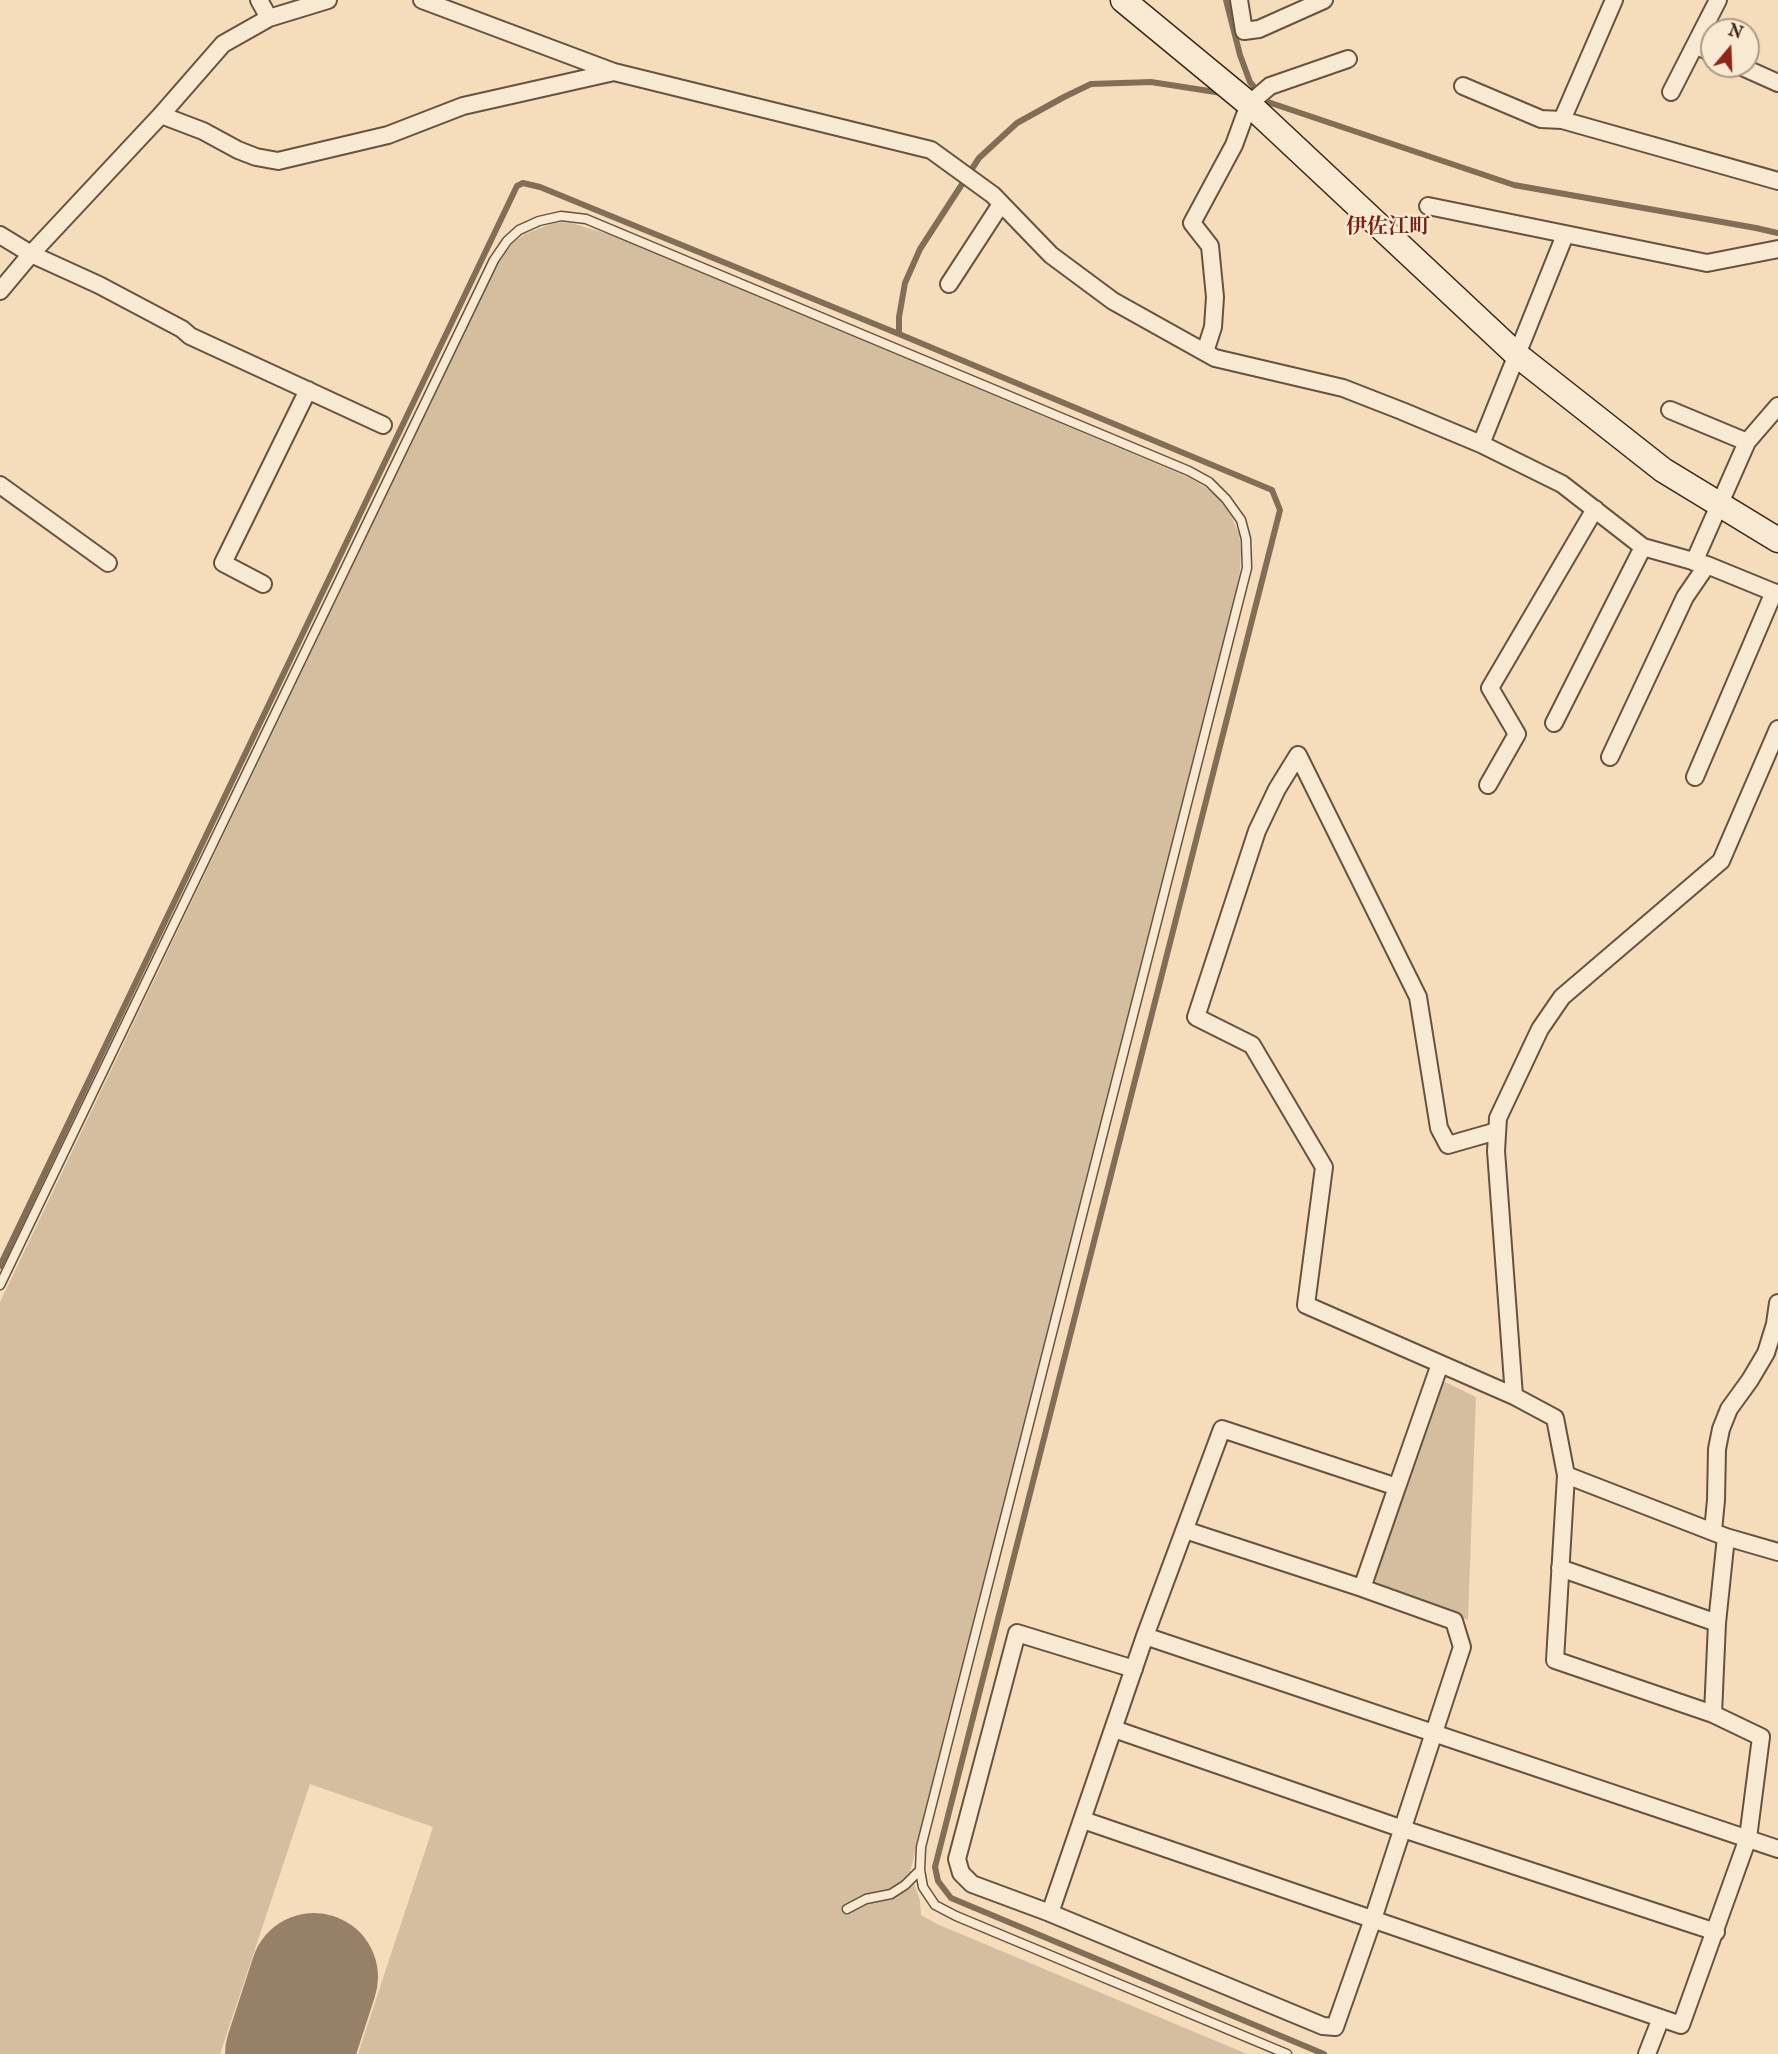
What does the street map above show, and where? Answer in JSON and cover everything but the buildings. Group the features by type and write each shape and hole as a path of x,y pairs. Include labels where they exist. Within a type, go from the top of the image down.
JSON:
{"street":[{"path":"259,0 269,18"},
{"path":"0,291 223,44 269,18 328,0"},
{"path":"422,0 614,72 932,150 993,195 1051,255 1113,301 1215,358 1343,388 1481,444 1562,484 1643,547 1701,564 1776,593 1695,777"},
{"path":"1123,0 1249,104 1516,355 1663,470 1778,540"},
{"path":"1239,0 1244,31 1259,29 1324,0"},
{"path":"1562,120 1614,0"},
{"path":"1671,92 1719,0"},
{"path":"1695,45 1700,47"},
{"path":"1205,352 1213,327 1215,297 1210,246 1192,223 1234,146 1249,104 1270,86 1348,58"},
{"path":"161,115 203,131 238,150 256,157 278,161 388,135 463,106 614,72"},
{"path":"1760,75 1778,83"},
{"path":"1464,86 1541,119 1562,120 1778,181"},
{"path":"950,284 1001,204"},
{"path":"1428,207 1707,263 1778,249"},
{"path":"0,235 31,254 99,285 182,329 190,336 383,426"},
{"path":"1481,444 1565,235"},
{"path":"263,584 223,563 308,390"},
{"path":"1610,757 1701,564 1720,505 1747,442 1778,406"},
{"path":"1670,410 1747,442"},
{"path":"0,485 108,563"},
{"path":"1488,785 1517,734 1490,688 1594,509"},
{"path":"1554,723 1643,547"},
{"path":"1514,1396 1496,1151 1498,1118 1540,1029 1562,998 1720,861 1778,729"},
{"path":"1083,1820 1681,2025 1748,1838 1761,1737 1713,1714 1555,1660 1566,1475 1555,1418 1514,1396 1306,1305 1324,1167 1252,1045 1196,1017 1257,831 1277,789 1298,755 1418,997 1439,1128 1448,1145 1497,1131"},
{"path":"1713,1714 1719,1534 1716,1500 1717,1449 1729,1409 1766,1353 1778,1303"},
{"path":"1362,1588 1440,1364"},
{"path":"1050,1913 1145,1636 1222,1429 1397,1486"},
{"path":"1566,1475 1719,1534 1778,1552"},
{"path":"1134,1669 1017,1633 957,1859 961,1873 972,1884 1050,1913 1323,2026 1335,2027 1403,1830 1462,1647 1454,1621 1185,1530"},
{"path":"1560,1568 1717,1623"},
{"path":"1145,1636 1778,1849"},
{"path":"1114,1729 1403,1830 1716,1932"},
{"path":"1647,2054 1661,2018"}],"lane":[{"path":"0,1285 494,260 507,241 519,230 539,221 561,216 586,219 1189,471 1209,482 1226,499 1241,520 1246,539 1246,568 921,1847 920,1870 923,1887 935,1905 956,1916 1287,2054"},
{"path":"847,1909 866,1899 891,1894 905,1885 920,1870"}],"shaded area":[{"path":"556,222 571,223 615,236 1190,478 1219,499 1231,516 1239,534 1240,571 1234,601 910,1872 920,1901 921,1915 937,1924 1247,2054 358,2054 433,1827 310,1784 220,2054 0,2054 0,1302 498,262 513,243 525,234"},
{"path":"1443,1381 1476,1397 1468,1620 1373,1584"}],"waterway":[{"path":"1226,0 1240,55 1250,82 1259,93"},
{"path":"899,334 899,317 905,283 920,249 979,158 1017,123 1091,84 1151,82 1222,93"},
{"path":"1259,99 1514,185 1778,233"},
{"path":"0,1266 517,186 523,183 540,187 1272,490 1280,510 935,1867 938,1881 951,1898 1324,2054"}],"runway":[{"path":"289,2054 314,1977"}],"district":[{"name":"伊佐江町","path":"1388,229"}]}
